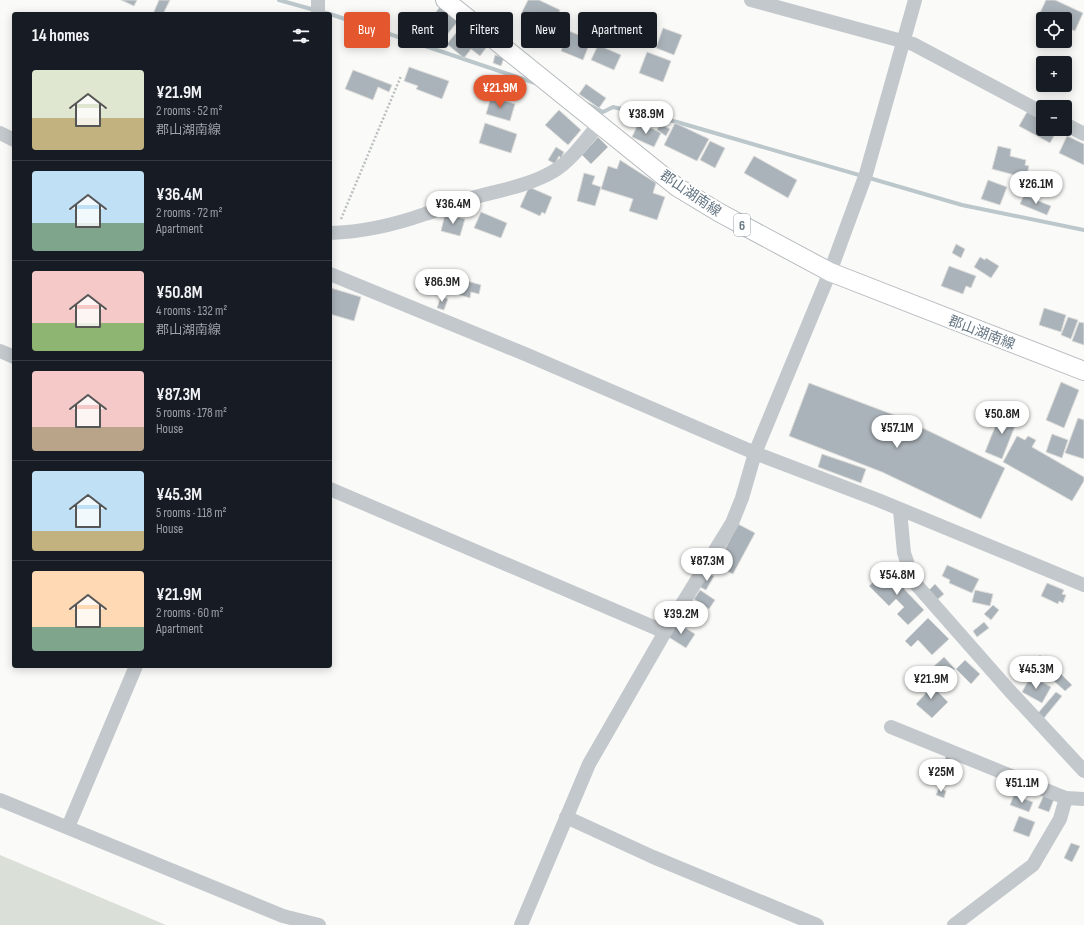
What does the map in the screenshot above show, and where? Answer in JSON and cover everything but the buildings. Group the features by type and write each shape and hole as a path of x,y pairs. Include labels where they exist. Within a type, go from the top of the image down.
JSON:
{"main road":[{"name":"郡山湖南線","path":"445,0 600,123 677,187 720,213 830,272 1084,371"}],"street":[{"path":"318,0 318,12"},
{"path":"751,0 913,44 1036,109"},
{"path":"521,925 589,764 665,632 732,523 742,498 755,453 830,272 866,174 915,0"},
{"path":"333,233 354,232 388,225 424,215 465,199 500,192 544,176 554,171 567,161 600,123"},
{"path":"1072,128 1084,134"},
{"path":"0,133 12,139"},
{"path":"332,275 525,354 755,453 1084,585"},
{"path":"0,351 12,356"},
{"path":"332,491 665,632"},
{"path":"900,510 904,553 914,582 1009,690 1084,771"},
{"path":"68,827 135,668"},
{"path":"891,727 1066,798 1084,799"},
{"path":"954,925 1033,865 1060,819 1066,798"},
{"path":"0,800 283,916 319,925"},
{"path":"566,817 653,857 817,925"}],"path":[{"path":"333,233 401,76"}],"shaded area":[{"path":"0,855 166,925 0,925"}],"waterway":[{"path":"279,0 322,12"},
{"path":"332,15 538,84"},
{"path":"587,104 603,112 613,107 677,122 962,205 1084,230"}]}
